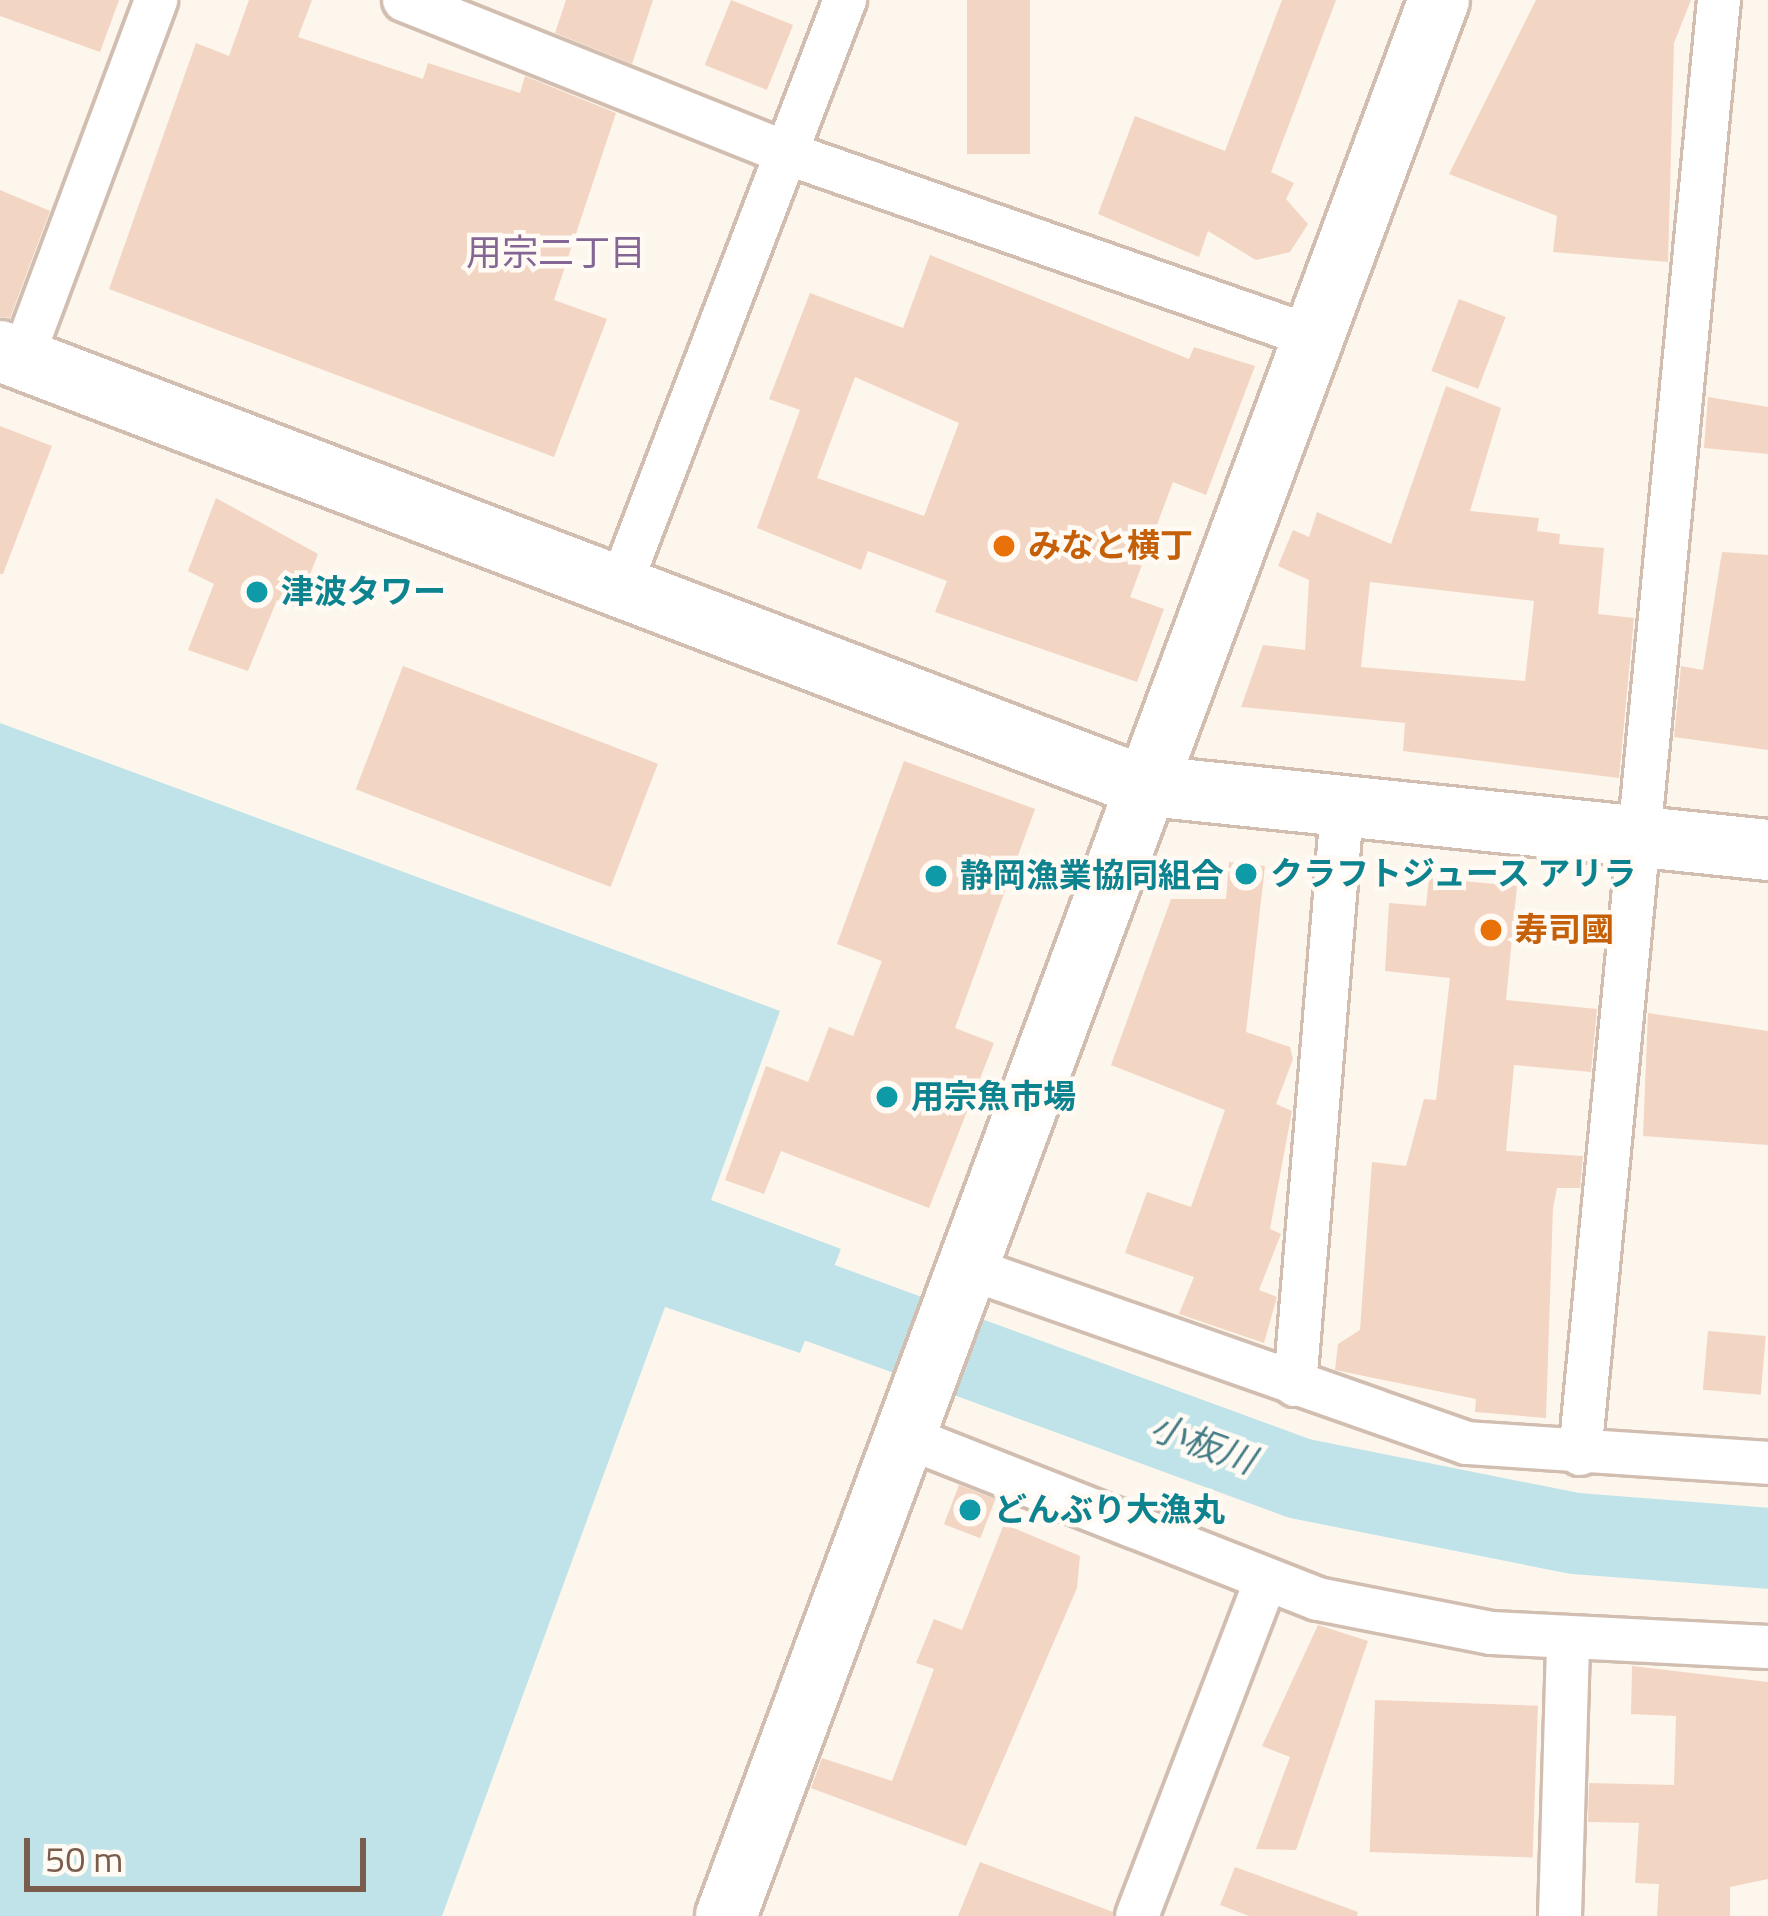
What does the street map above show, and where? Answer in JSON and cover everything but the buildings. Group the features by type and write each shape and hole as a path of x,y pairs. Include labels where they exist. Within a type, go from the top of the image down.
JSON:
{"street":[{"path":"156,0 11,355 1140,784 1634,842 1768,850"},
{"path":"404,0 495,15 785,153 1307,335"},
{"path":"620,586 844,0"},
{"path":"726,1916 1307,335 1439,0"},
{"path":"1580,1454 1634,842 1719,0"},
{"path":"1295,1385 1342,810"},
{"path":"966,1273 1467,1443 1768,1463"},
{"path":"906,1431 1266,1580 1406,1620 1568,1639 1768,1647"},
{"path":"1137,1916 1266,1580"},
{"path":"1560,1916 1568,1639"}],"water":[{"path":"0,723 780,1011 711,1200 841,1249 800,1353 665,1307 442,1916 0,1916"}],"waterway":[{"name":"小板川","path":"715,1264 1299,1478 1575,1533 1768,1548"}],"place":[{"name":"みなと横丁","path":"1004,546"},
{"name":"津波タワー","path":"257,592"},
{"name":"クラフトジュース アリラ","path":"1246,874"},
{"name":"静岡漁業協同組合","path":"936,876"},
{"name":"寿司國","path":"1491,930"},
{"name":"用宗魚市場","path":"887,1097"},
{"name":"どんぶり大漁丸","path":"970,1510"}],"district":[{"name":"用宗二丁目","path":"556,252"}]}
